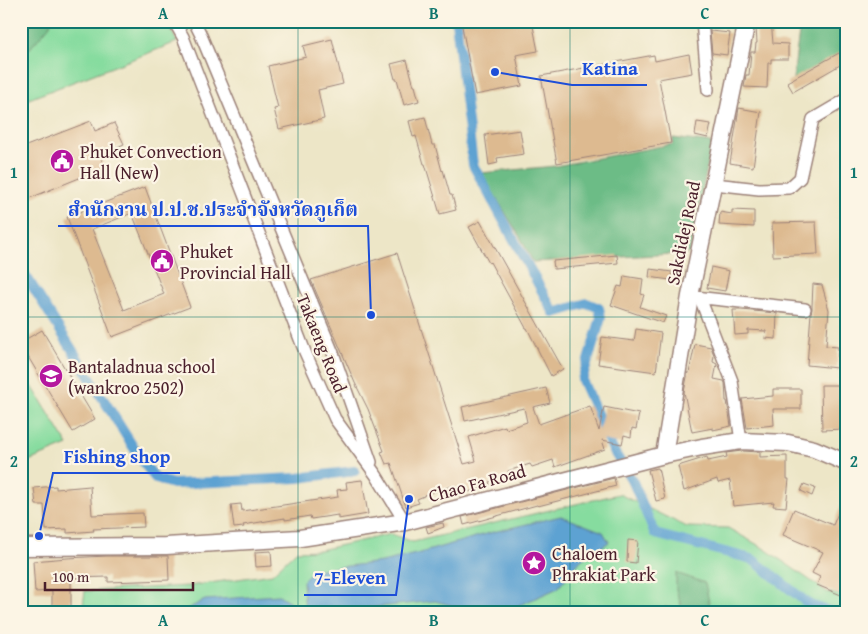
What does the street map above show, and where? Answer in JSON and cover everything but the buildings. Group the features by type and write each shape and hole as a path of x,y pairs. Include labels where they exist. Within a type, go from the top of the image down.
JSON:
{"main road":[{"name":"Sakdidej Road","path":"664,455 695,297 714,184 748,21"},
{"path":"670,418 674,432 681,440 685,443 702,447"},
{"name":"Chao Fa Road","path":"21,547 194,545 300,538 405,522 639,461 702,447 741,441 788,443 814,449 847,463"}],"street":[{"name":"Takaeng Road","path":"174,21 182,37 306,352 335,419 376,475 405,522"},
{"name":"Takaeng Road","path":"194,21 332,353 376,475"},
{"path":"702,21 708,90"},
{"path":"714,184 759,189 789,188 800,178 813,119 847,99"},
{"path":"741,441 732,381 695,297 805,309"}],"green space":[{"path":"21,21 167,21 177,42 21,102"},
{"path":"21,21 51,21 50,25 21,59"},
{"path":"828,21 840,21 847,32 847,53 792,86 799,32 813,30"},
{"path":"673,138 712,143 690,253 533,262 481,173 555,166 673,144"},
{"path":"21,368 68,445 26,462 21,450"},
{"name":"Chaloem Phrakiat Park","path":"619,494 687,527 728,528 765,549 827,592 847,597 847,613 82,613 85,591 189,586 272,574 296,551 320,550 391,534 413,542"},
{"path":"676,573 705,583 710,607 715,613 659,613 665,607 683,611 676,590"}],"water":[{"path":"561,516 603,532 609,542 581,560 558,588 506,611 481,613 435,601 368,608 361,613 305,613 303,581 314,570 382,562"},
{"path":"279,595 290,602 290,613 179,613 205,600"}],"waterway":[{"path":"456,21 473,165 554,313 587,303 599,308 601,318 582,380 613,450 633,482 655,534 752,559 810,605 835,613"},
{"path":"21,268 142,461 156,479 173,484 298,478 355,471"}],"place":[{"name":"Katina","path":"495,72"},
{"name":"Phuket Convection Hall (New)","path":"62,161"},
{"name":"Phuket Provincial Hall","path":"162,261"},
{"name":"สำนักงาน ป.ป.ช.ประจำจังหวัดภูเก็ต","path":"371,315"},
{"name":"Bantaladnua school (wankroo 2502)","path":"51,376"},
{"name":"7-Eleven","path":"409,499"},
{"name":"Fishing shop","path":"39,536"},
{"name":"Chaloem Phrakiat Park","path":"534,563"}]}
